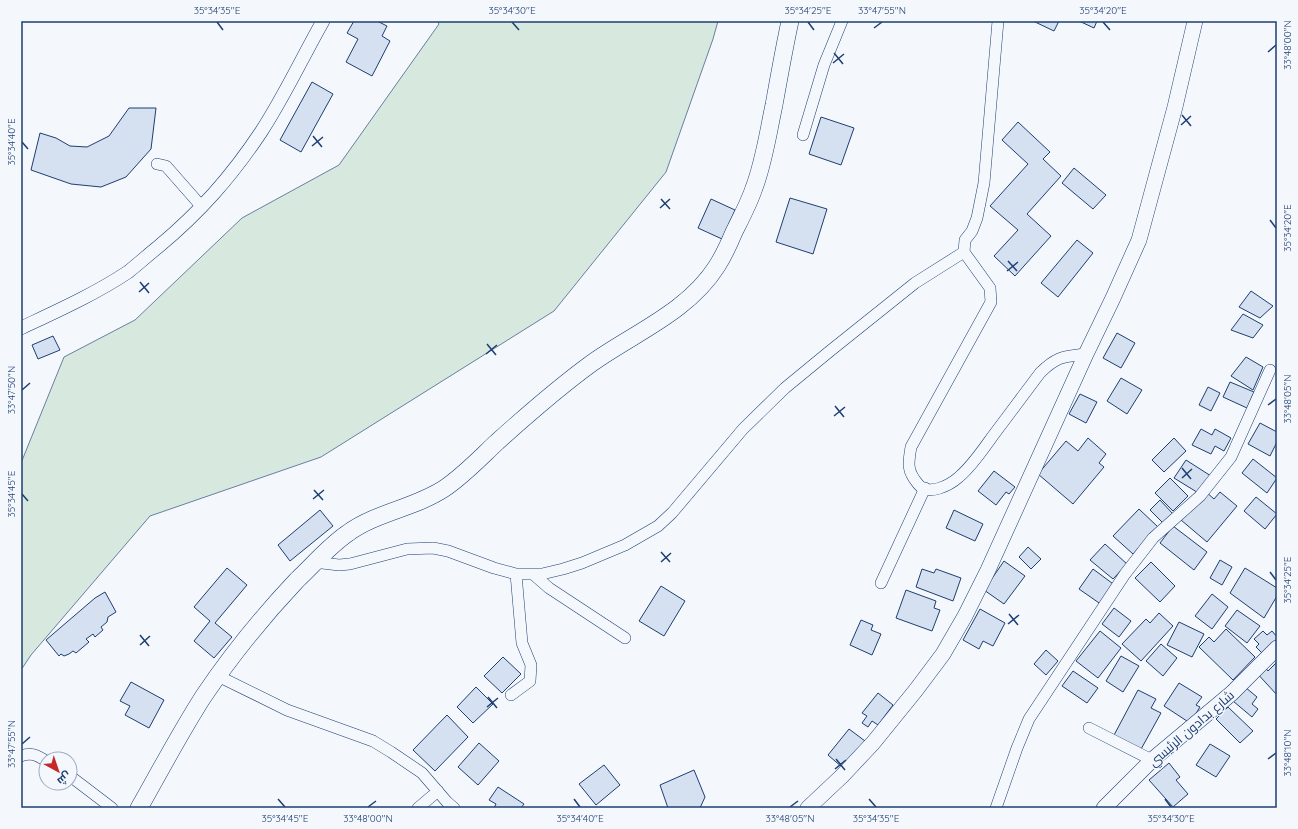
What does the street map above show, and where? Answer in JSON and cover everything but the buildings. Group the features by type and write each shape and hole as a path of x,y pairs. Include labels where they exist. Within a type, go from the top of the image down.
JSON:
{"main road":[{"path":"139,808 187,722 218,676 284,595 314,562 347,533 360,525 415,503 445,488 463,474 542,403 592,363 674,310 701,287 718,265 754,188 766,143 790,21"},
{"path":"808,808 842,776 873,743 943,654 965,616 988,570 1113,298 1138,240 1175,107 1195,21"},
{"name":"شارع بدادون الرئيسي","path":"1104,808 1152,760 1232,693 1277,648"}],"street":[{"path":"21,328 89,294 129,271 182,227 202,207 227,179 261,132 323,21"},
{"path":"803,135 824,65 842,21"},
{"path":"998,21 984,184 977,218 972,231 965,240 964,252 990,288 991,302 911,448 908,463 910,474 920,486 930,490 945,488 960,477 978,457 1040,373 1050,362 1057,359 1086,354"},
{"path":"157,164 166,166 202,207"},
{"path":"314,562 340,565 350,564 407,549 433,548 448,551 494,568 516,574 542,574 562,570 625,545 658,526 672,513 743,429 785,388 915,284 964,252"},
{"path":"996,808 1029,719 1125,574 1153,538 1200,496 1231,457 1270,370"},
{"path":"881,583 925,488"},
{"path":"511,695 530,681 532,665 522,643 516,574"},
{"path":"533,574 549,588 625,638"},
{"path":"218,676 287,710 373,741 422,773 454,808"},
{"path":"1089,728 1152,760"},
{"path":"21,756 29,753 38,756"},
{"path":"78,782 112,808"},
{"path":"418,808 438,792"}],"shaded area":[{"path":"437,21 718,21 666,172 554,311 321,457 150,516 31,655 21,670 21,463 64,357 135,320 242,218 339,165 439,24"}]}
